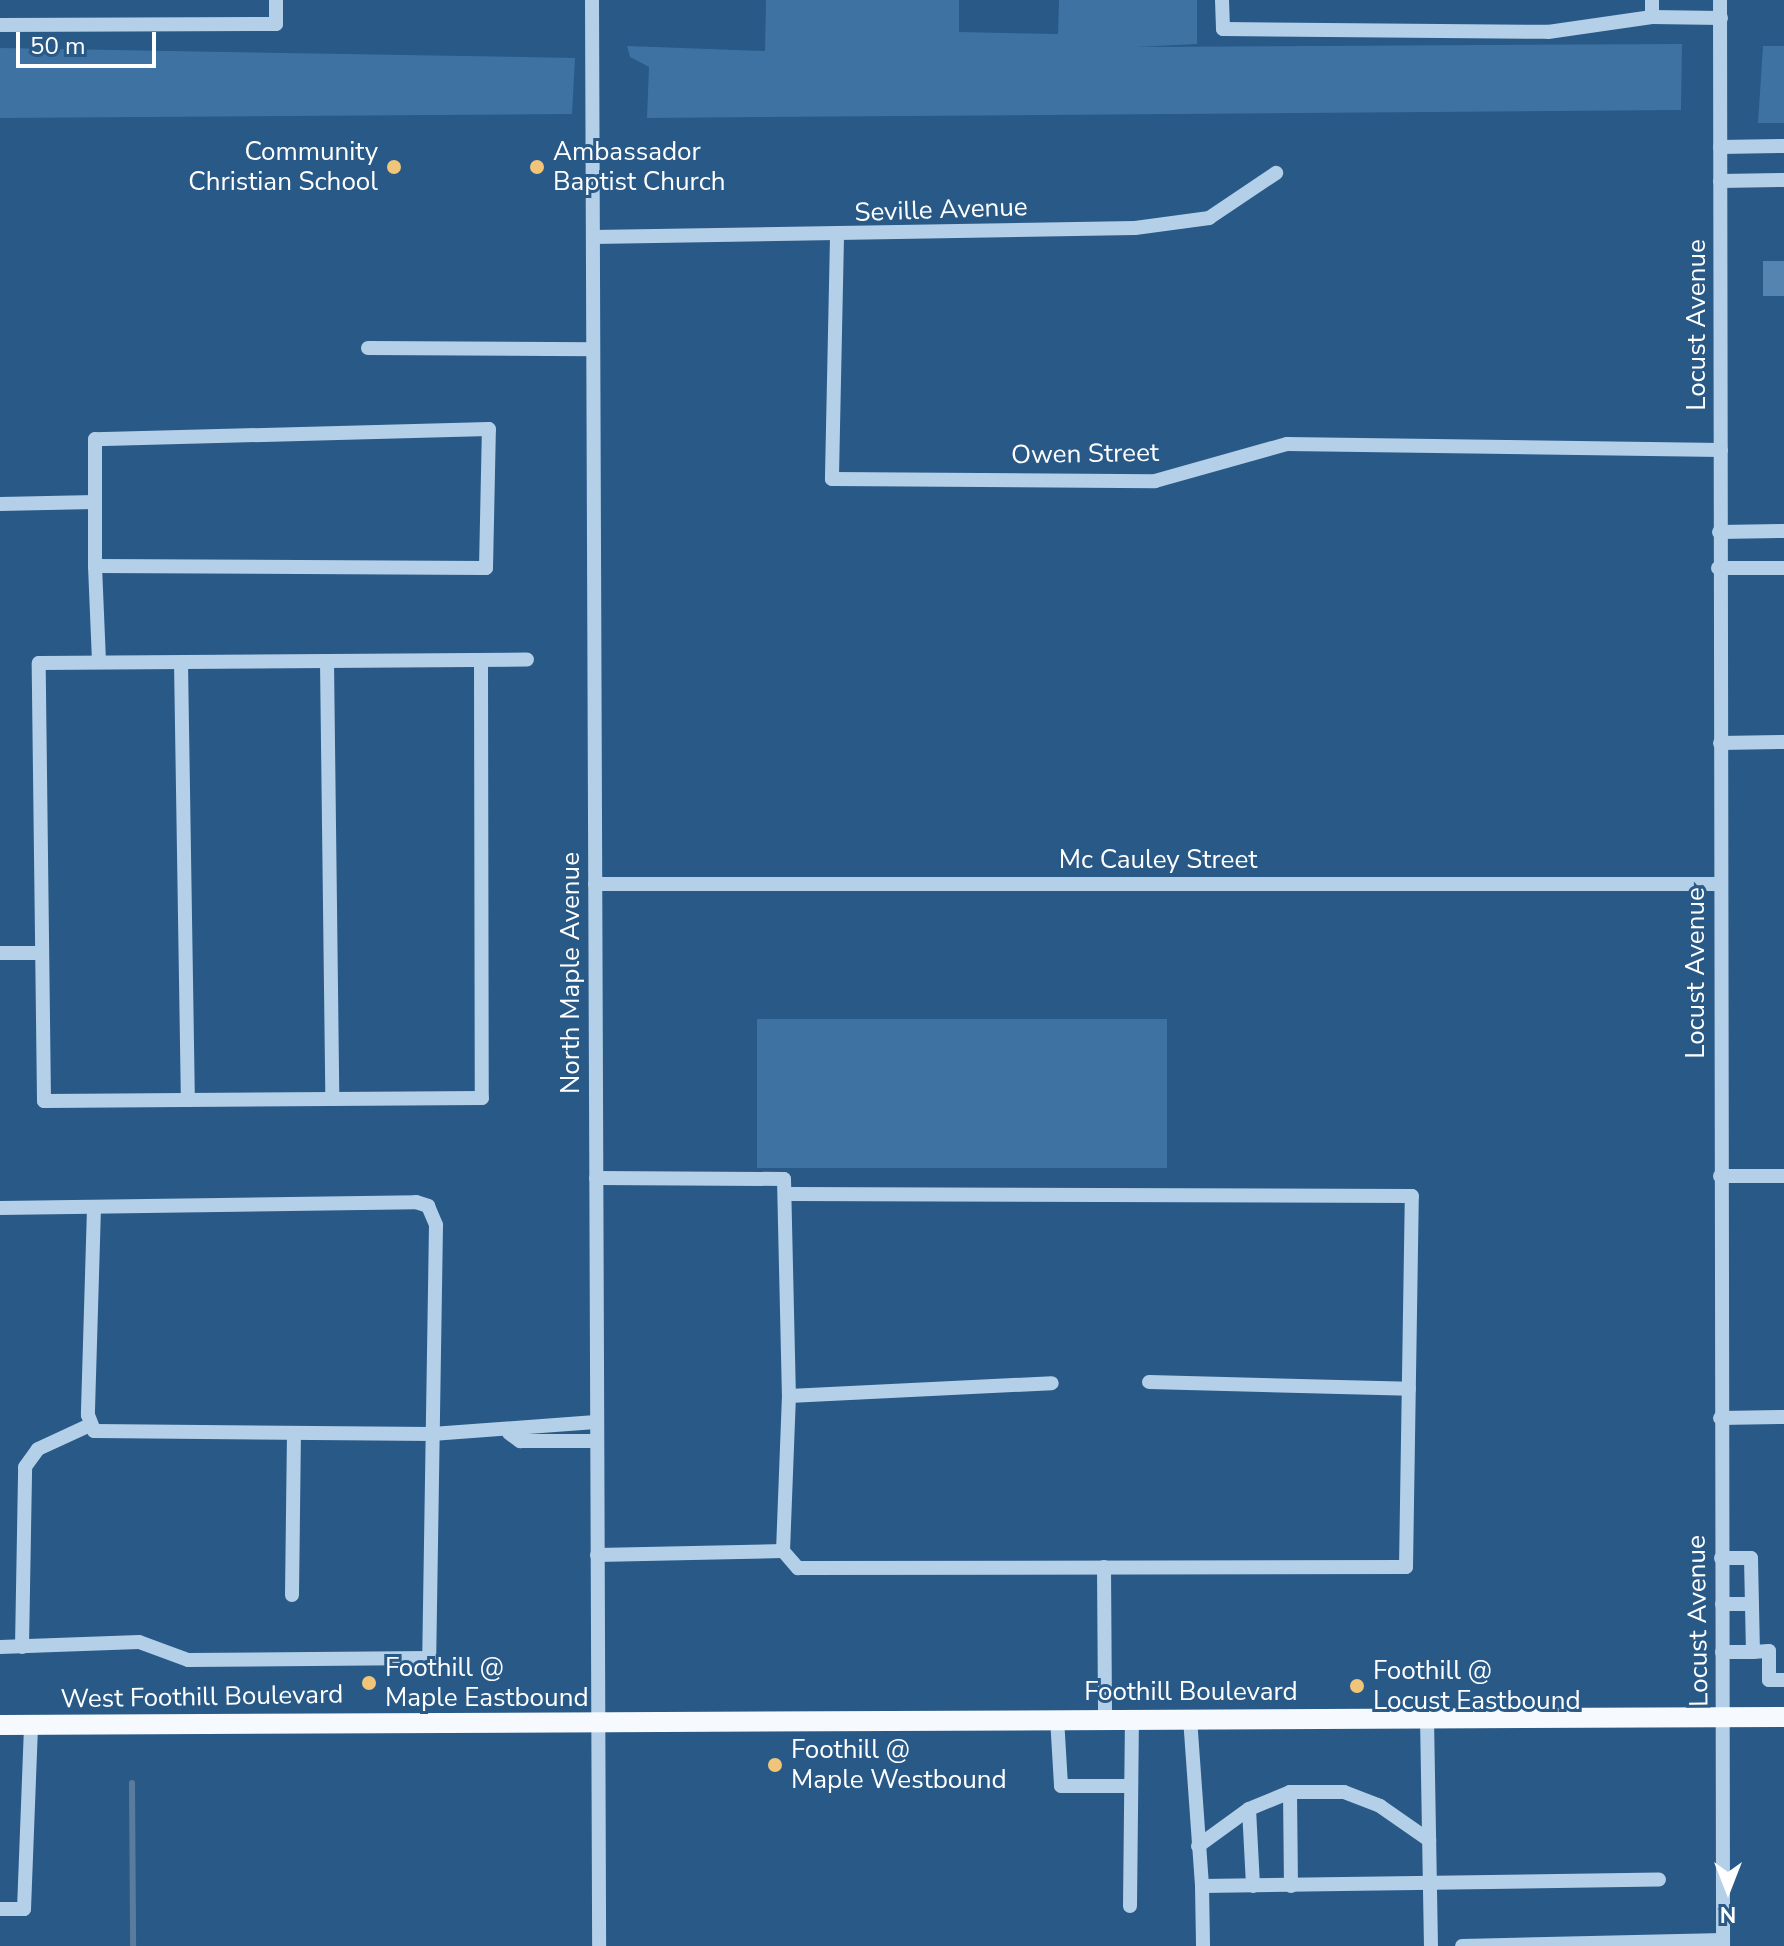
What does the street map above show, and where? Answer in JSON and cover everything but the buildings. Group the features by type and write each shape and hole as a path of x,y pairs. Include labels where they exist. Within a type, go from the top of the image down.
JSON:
{"main road":[{"name":"Foothill Boulevard","path":"597,1719 1784,1717"},
{"name":"West Foothill Boulevard","path":"0,1725 597,1719"}],"street":[{"path":"0,25 276,24 276,0"},
{"name":"North Maple Avenue","path":"592,0 599,1946"},
{"path":"1222,0 1223,29 1548,32 1652,17 1721,18"},
{"path":"1652,0 1652,17"},
{"name":"Locust Avenue","path":"1720,0 1721,450 1718,568 1723,1943"},
{"path":"1720,147 1784,146"},
{"name":"Seville Avenue","path":"593,237 837,237 1194,220 1276,173"},
{"path":"1720,181 1784,180"},
{"name":"Owen Street","path":"837,237 832,479 1155,481 1287,444 1721,450"},
{"path":"368,348 593,349"},
{"path":"95,566 486,568 489,429 95,439 95,566 99,662"},
{"path":"0,504 95,502"},
{"path":"1719,532 1784,531"},
{"path":"1718,568 1784,568"},
{"path":"481,661 482,1098 44,1101 39,663 527,660"},
{"path":"327,661 332,1099"},
{"path":"181,662 188,1100"},
{"path":"1720,743 1784,742"},
{"name":"Mc Cauley Street","path":"595,884 1721,884"},
{"path":"0,953 42,953"},
{"path":"596,1178 775,1175 788,1194 789,1396 783,1551 798,1568 1406,1567 1412,1196 1401,1191 788,1194"},
{"path":"1720,1176 1784,1176"},
{"path":"0,1208 428,1206 436,1225 429,1658 188,1660 139,1642 0,1647"},
{"path":"90,1425 94,1208"},
{"path":"1149,1382 1409,1389"},
{"path":"789,1396 1052,1383"},
{"path":"1720,1418 1784,1417"},
{"path":"509,1433 521,1422 596,1422"},
{"path":"551,1422 551,1441"},
{"path":"22,1647 25,1467 38,1449 90,1425 116,1437 509,1433 520,1441 597,1441"},
{"path":"292,1595 294,1435"},
{"path":"597,1555 783,1551"},
{"path":"1721,1558 1751,1558 1753,1652"},
{"path":"1104,1567 1105,1718"},
{"path":"1722,1604 1752,1604"},
{"path":"1722,1652 1769,1651 1769,1680 1784,1680"},
{"path":"1784,1702 1784,1717"},
{"path":"1057,1718 1061,1786 1127,1786"},
{"path":"1130,1906 1127,1786 1132,1718"},
{"path":"1190,1718 1202,1886 1203,1946"},
{"path":"1427,1718 1431,1946"},
{"path":"0,1909 24,1909 31,1725"},
{"path":"1198,1846 1249,1809 1290,1792 1344,1792 1380,1806 1429,1840"},
{"path":"1290,1792 1291,1886"},
{"path":"1249,1809 1253,1886"},
{"path":"1202,1886 1659,1880"},
{"path":"1462,1946 1723,1943"}],"shaded area":[{"path":"766,0 959,0 959,32 1058,34 1059,0 1197,0 1197,44 1136,47 1682,44 1681,110 647,118 649,67 630,57 627,46 765,51"},
{"path":"1763,46 1784,46 1784,123 1758,123"},
{"path":"0,48 575,58 572,114 0,118"},
{"path":"757,1019 1167,1019 1167,1168 757,1168"}],"waterway":[{"path":"132,1783 133,1946"}],"place":[{"name":"Community Christian School","path":"394,167"},
{"name":"Ambassador Baptist Church","path":"537,167"},
{"name":"Foothill @ Maple Eastbound","path":"369,1683"},
{"name":"Foothill @ Locust Eastbound","path":"1357,1686"},
{"name":"Foothill @ Maple Westbound","path":"775,1765"}]}
